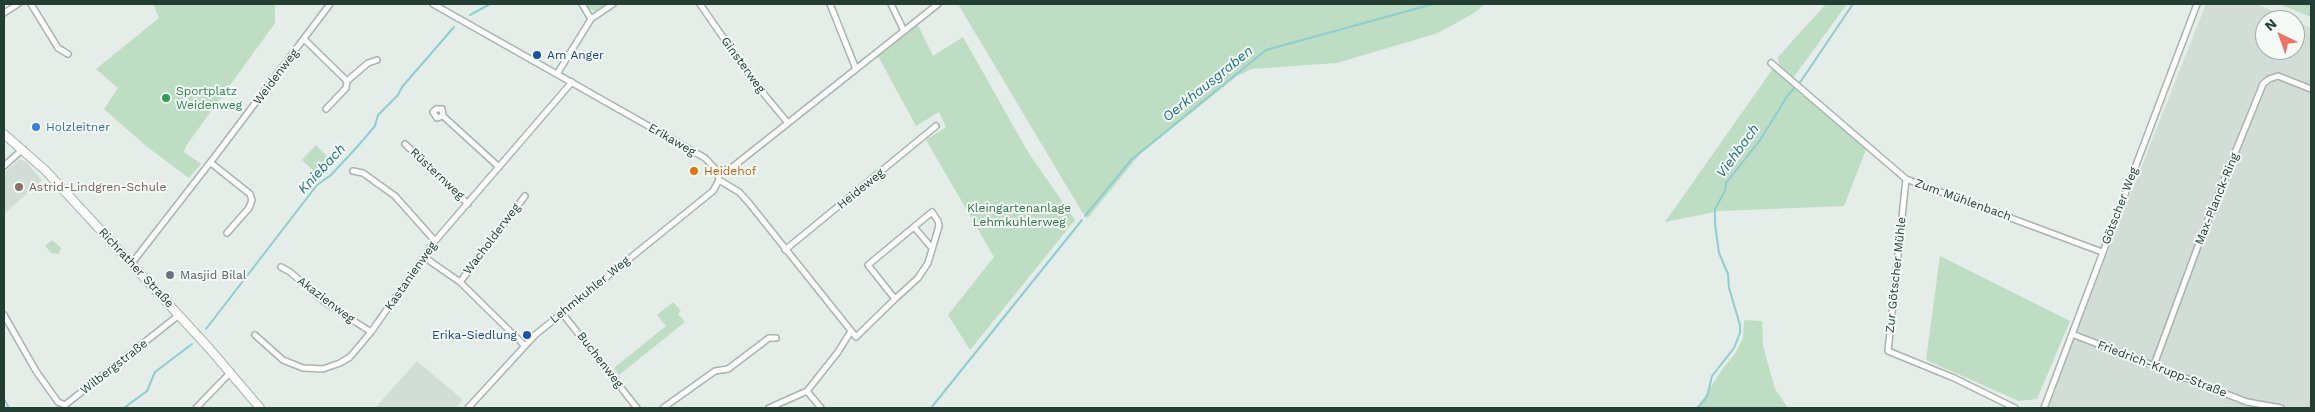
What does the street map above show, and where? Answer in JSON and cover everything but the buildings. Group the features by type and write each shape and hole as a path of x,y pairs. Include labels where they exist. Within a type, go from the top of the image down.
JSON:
{"main road":[{"name":"Richrather Straße","path":"4,134 23,149 132,263 231,372 260,408"}],"street":[{"path":"4,13 18,4"},
{"path":"31,4 58,48 68,54"},
{"name":"Weidenweg","path":"132,263 330,4"},
{"name":"Erikaweg","path":"433,4 705,158 717,171"},
{"path":"582,4 591,19"},
{"path":"558,74 591,19 613,4"},
{"name":"Ginsterweg","path":"700,4 754,82 788,123"},
{"path":"830,4 856,69"},
{"path":"891,4 904,31"},
{"path":"895,300 868,265 932,212 938,220 938,226 928,263 918,278 895,300 856,337 739,192 719,180 717,171 730,169 938,4"},
{"name":"Götscher Weg","path":"2044,408 2197,4"},
{"name":"Weidenweg","path":"304,39 347,81"},
{"path":"326,109 346,88 347,81 368,63 377,60"},
{"name":"Zum Mühlenbach","path":"1771,63 1906,179 2102,252"},
{"name":"Max-Planck-Ring","path":"2154,365 2205,227 2263,84 2269,79 2278,76 2311,89"},
{"name":"Kastanienweg","path":"255,335 283,360 292,365 314,370 340,363 350,357 371,332 435,241 572,82"},
{"path":"443,116 499,167"},
{"name":"Heideweg","path":"785,250 936,126"},
{"name":"Rüsternweg","path":"405,144 468,204"},
{"path":"4,166 23,149"},
{"path":"211,162 250,194 252,200 249,208 227,233"},
{"path":"353,170 362,173 395,196 435,241"},
{"name":"Zur Götscher Mühle","path":"1906,179 1888,350 1954,378 2015,408"},
{"name":"Lehmkuhler Weg","path":"468,408 524,345 713,191 719,180"},
{"name":"Wacholderweg","path":"460,282 525,196"},
{"path":"914,227 931,248"},
{"path":"424,257 460,282 524,345"},
{"name":"Akazienweg","path":"281,268 290,272 334,308 371,332"},
{"name":"Buchenweg","path":"562,313 637,408"},
{"name":"Wilbergstraße","path":"4,315 36,371 58,402 65,405 179,315"},
{"path":"769,408 807,391 851,331"},
{"name":"Friedrich-Krupp-Straße","path":"2072,334 2248,402 2281,408"},
{"path":"663,408 715,371 728,369 769,338 776,338"},
{"path":"196,408 231,372"},
{"path":"807,391 821,408"}],"shaded area":[{"path":"2206,4 2256,4 2270,10 2255,10 2255,60 2305,60 2305,25 2311,28 2311,408 2046,408"},
{"name":"Astrid-Lindgren-Schule","path":"20,159 26,162 42,180 4,214 4,173"},
{"path":"417,361 463,400 456,408 375,408"}],"green space":[{"name":"Sportplatz Weidenweg","path":"153,4 275,4 275,23 186,146 184,152 201,164 189,178 146,146 104,109 118,88 96,69 159,18"},
{"path":"586,4 608,4 596,11 589,9"},
{"path":"958,4 1485,4 1474,13 1438,33 1337,63 1252,69 1237,76 1139,155 1088,218 1082,212"},
{"path":"1826,4 1847,4 1793,78 1779,66 1778,57"},
{"path":"2279,4 2311,4 2311,17 2305,15 2305,10 2294,10"},
{"name":"Kleingartenanlage Lehmkuhlerweg","path":"918,25 933,56 963,37 1028,152 1075,220 970,350 948,315 994,257 926,140 946,127 939,112 916,126 878,56"},
{"path":"1774,67 1867,147 1844,206 1720,211 1665,222"},
{"path":"316,145 330,159 315,172 302,160"},
{"path":"52,240 61,248 59,254 51,253 45,246"},
{"path":"1940,256 2070,321 2037,399 2019,401 1926,360"},
{"path":"673,302 681,311 678,314 685,322 619,375 614,368 666,326 657,315"},
{"path":"1744,320 1762,321 1763,346 1775,389 1788,408 1697,408 1723,368 1735,354 1743,338"}],"waterway":[{"name":"Kniebach","path":"470,15 490,4"},
{"name":"Oerkhausgraben","path":"1085,216 1131,160 1266,50 1433,4"},
{"name":"Viehbach","path":"1697,408 1707,397 1712,376 1734,348 1740,333 1740,325 1729,288 1728,274 1719,253 1715,209 1725,191 1726,183 1760,140 1788,95 1801,81 1853,4"},
{"name":"Kniebach","path":"206,329 317,185 331,175 357,147 375,126 378,115 398,95 402,87 454,27"},
{"name":"Oerkhausgraben","path":"931,408 1082,220"},
{"name":"Kniebach","path":"124,408 147,391 155,372 192,344"},
{"path":"4,399 9,408"}],"place":[{"name":"Am Anger","path":"537,55"},
{"name":"Sportplatz Weidenweg","path":"166,98"},
{"name":"Holzleitner","path":"36,127"},
{"name":"Heidehof","path":"694,171"},
{"name":"Astrid-Lindgren-Schule","path":"19,187"},
{"name":"Masjid Bilal","path":"170,275"},
{"name":"Erika-Siedlung","path":"527,335"}]}
